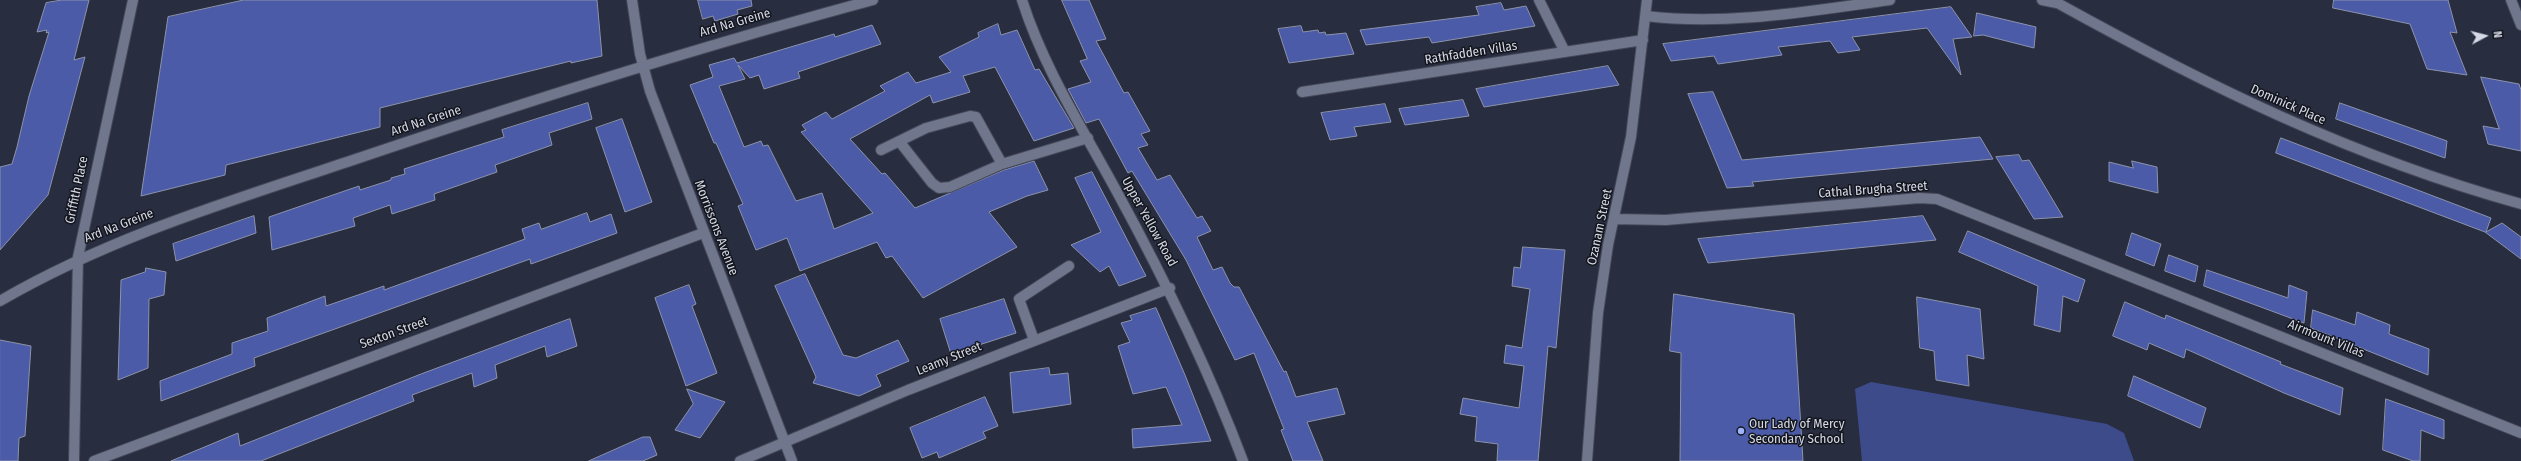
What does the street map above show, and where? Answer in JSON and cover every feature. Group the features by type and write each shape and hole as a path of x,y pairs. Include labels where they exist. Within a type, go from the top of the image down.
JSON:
{"street":[{"name":"Griffith Place","path":"74,461 78,257 90,195 134,0"},
{"name":"Morrissons Avenue","path":"632,0 642,64 703,233 792,461"},
{"name":"Ard Na Greine","path":"0,301 78,257 180,218 642,64 873,0"},
{"name":"Upper Yellow Road","path":"1022,0 1036,37 1088,138 1170,288 1203,358 1243,461"},
{"path":"1539,0 1565,52"},
{"name":"Ozanam Street","path":"1587,461 1598,313 1608,245 1615,219 1631,137 1647,0"},
{"path":"1646,16 1675,20 1708,20 1890,0"},
{"name":"Dominick Place","path":"2042,0 2054,1 2165,61 2287,119 2429,176 2521,204"},
{"path":"2511,0 2521,25"},
{"name":"Rathfadden Villas","path":"1302,92 1643,40"},
{"path":"881,150 931,126 974,117 981,123 1002,164"},
{"path":"899,141 932,183 941,189 1002,164 1088,138"},
{"name":"Cathal Brugha Street","path":"1615,219 1666,220 1931,198 2120,271"},
{"name":"Sexton Street","path":"94,461 703,233"},
{"path":"1034,340 1018,299 1069,266"},
{"name":"Airmount Villas","path":"2120,271 2521,433"},
{"name":"Leamy Street","path":"740,461 1034,340 1170,288"}],"shaded area":[{"path":"1871,382 2107,424 2124,433 2134,461 1862,461 1855,389"}],"building":[{"path":"62,0 89,0 74,60 85,57 48,195 0,250 0,167 12,164 17,147 29,96 49,32 46,33 47,30 37,32 46,3"},
{"path":"244,0 597,0 602,56 571,63 571,61 380,108 380,127 226,165 225,175 141,196 168,17"},
{"path":"698,0 751,0 752,6 737,10 738,14 715,21 713,16 703,19"},
{"path":"1062,0 1089,0 1106,39 1096,41 1124,93 1128,92 1150,131 1141,134 1148,145 1138,148 1157,180 1170,175 1197,218 1202,216 1211,231 1197,237 1213,270 1222,267 1230,283 1234,287 1239,287 1284,372 1286,371 1296,397 1337,388 1345,414 1307,422 1323,461 1293,461 1281,430 1284,429 1254,353 1235,360 1186,260 1132,171 1128,173 1099,119 1086,123 1068,89 1091,82 1080,61 1087,59"},
{"path":"2334,0 2448,0 2457,33 2450,32 2467,75 2427,69 2410,24 2333,8"},
{"path":"1501,3 1504,10 1526,6 1535,26 1432,43 1429,37 1366,45 1360,30 1479,15 1476,7"},
{"path":"1951,7 1972,37 1953,39 1961,75 1927,28 1852,37 1860,50 1838,53 1830,41 1778,47 1782,55 1718,64 1714,56 1671,61 1663,44"},
{"path":"1977,13 2036,27 2034,48 1983,35 1974,36"},
{"path":"998,24 1001,35 1017,30 1035,70 1039,69 1074,128 1034,141 995,67 963,76 970,92 933,103 930,95 850,139 882,174 885,173 915,208 1004,170 1034,161 1048,190 1027,196 989,212 1017,247 923,298 892,256 886,258 877,242 800,271 787,238 756,250 738,206 743,204 716,143 714,143 690,85 713,77 709,65 734,58 737,63 834,34 835,37 872,25 881,44 798,72 800,78 764,89 759,75 750,78 738,65 745,79 719,86 744,147 761,141 763,146 768,145 796,201 822,193 834,229 873,213 801,132 806,130 802,125 826,112 832,119 885,91 880,86 908,72 916,83 951,72 939,57 979,37 978,33"},
{"path":"1301,26 1303,32 1318,30 1319,33 1325,32 1326,35 1346,33 1354,54 1289,63 1278,29"},
{"path":"1608,66 1619,85 1484,107 1476,89"},
{"path":"2481,77 2519,84 2521,90 2521,151 2488,144 2483,126 2499,129"},
{"path":"1713,92 1742,160 1980,137 1993,159 1752,182 1754,186 1727,188 1688,94"},
{"path":"1463,100 1469,116 1405,125 1399,109"},
{"path":"588,103 592,119 549,133 552,145 495,165 497,172 434,194 435,200 392,214 390,205 353,218 355,226 272,250 269,217 359,186 360,190 391,180 391,178 405,174 404,169 504,137 502,130"},
{"path":"2340,103 2447,141 2445,158 2336,119"},
{"path":"1385,104 1391,122 1354,127 1357,136 1330,140 1321,113"},
{"path":"622,119 652,202 625,212 596,128"},
{"path":"2281,138 2491,218 2486,232 2502,223 2521,237 2521,259 2485,232 2276,153"},
{"path":"2019,155 2022,161 2029,160 2063,217 2034,219 1996,157"},
{"path":"2132,161 2157,167 2158,193 2109,181 2109,162 2133,168"},
{"path":"1092,172 1146,276 1119,286 1109,266 1100,272 1071,245 1101,232 1075,178"},
{"path":"587,213 590,222 611,214 617,233 531,264 530,259 254,358 255,366 161,401 160,381 232,354 232,343 268,331 267,318 325,296 326,306 384,286 384,290 525,239 522,229 539,223 541,229"},
{"path":"254,216 256,233 176,261 173,244"},
{"path":"1923,216 1936,240 1708,263 1698,239"},
{"path":"1968,231 2085,280 2078,302 2063,296 2060,332 2034,325 2038,286 1959,252"},
{"path":"2132,233 2161,244 2154,266 2126,255"},
{"path":"1523,247 1565,250 1556,348 1548,346 1538,461 1497,461 1498,444 1475,441 1477,417 1460,414 1463,398 1519,408 1524,366 1504,363 1506,345 1522,348 1530,289 1512,286 1514,267 1520,268"},
{"path":"2169,255 2198,266 2195,282 2165,271"},
{"path":"146,268 166,272 164,295 149,299 148,368 118,380 121,280 145,272"},
{"path":"2207,270 2288,298 2289,285 2307,292 2304,323 2204,286"},
{"path":"805,274 843,355 856,358 898,340 909,361 876,375 881,386 859,396 813,383 816,377 775,286"},
{"path":"689,285 696,304 692,306 717,373 686,386 655,298"},
{"path":"1674,294 1794,314 1803,461 1680,461 1681,353 1670,351"},
{"path":"1917,297 1980,309 1984,359 1967,355 1969,386 1936,380 1934,351 1920,348"},
{"path":"1004,299 1016,333 951,354 940,319"},
{"path":"2125,302 2165,319 2166,315 2281,362 2280,364 2343,388 2340,415 2284,393 2186,349 2184,358 2149,343 2147,350 2113,336"},
{"path":"1156,308 1211,441 1133,448 1132,429 1182,425 1166,387 1133,394 1118,346 1130,342 1121,323 1132,320 1130,316"},
{"path":"2313,310 2355,325 2357,312 2390,325 2389,334 2429,349 2428,375 2311,328"},
{"path":"570,319 577,346 547,357 545,346 495,365 497,378 474,387 472,373 412,395 414,401 261,461 171,461 238,433 240,446 421,374"},
{"path":"0,340 31,346 25,436 19,438 18,461 0,461"},
{"path":"1049,368 1050,375 1068,373 1071,404 1013,413 1010,373"},
{"path":"2134,376 2206,408 2200,428 2128,396"},
{"path":"687,389 725,402 700,438 675,430 693,404"},
{"path":"985,397 998,426 983,432 986,438 939,458 937,452 922,458 910,428"},
{"path":"2386,399 2444,420 2444,439 2421,430 2420,461 2413,461 2383,450"},
{"path":"643,437 650,437 657,455 643,461 589,461"}],"place":[{"name":"Our Lady of Mercy Secondary School","path":"1741,431"}]}
